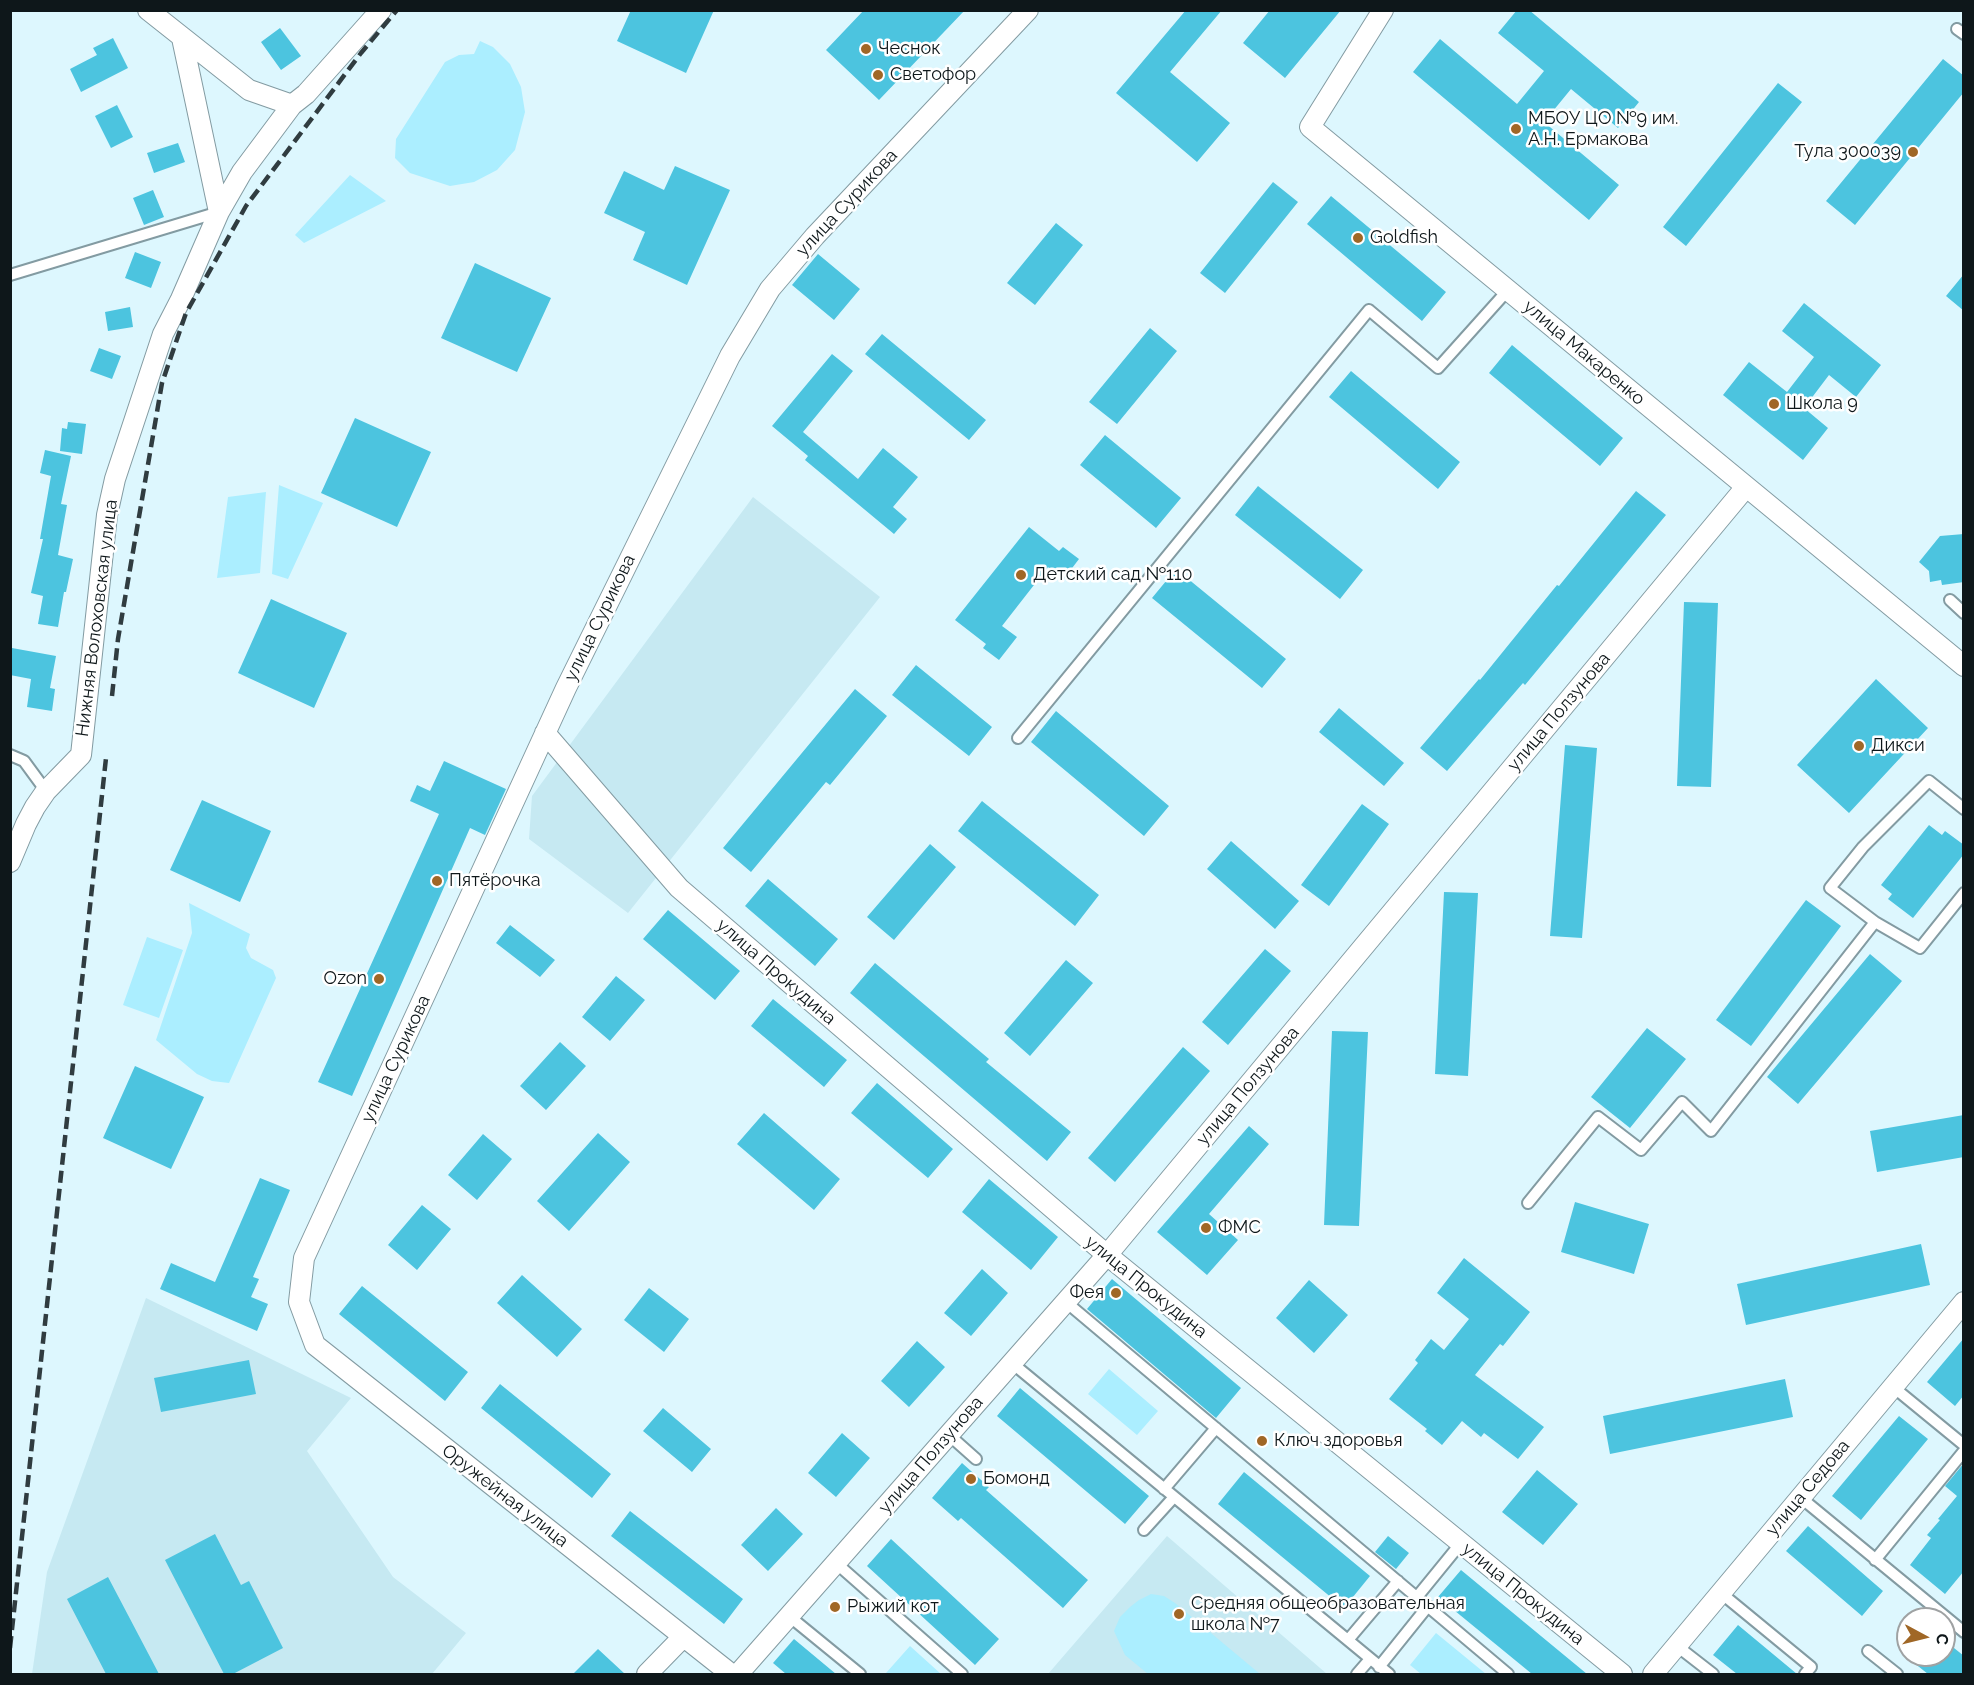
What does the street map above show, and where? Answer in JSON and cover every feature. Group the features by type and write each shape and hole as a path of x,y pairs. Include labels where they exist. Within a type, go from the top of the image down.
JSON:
{"street":[{"path":"148,10 249,90 292,105"},
{"name":"Нижняя Волоховская улица","path":"46,791 81,755 98,610 103,536 110,497 163,334 219,212 242,172 292,105 306,94 381,10"},
{"name":"улица Сурикова","path":"299,1302 304,1258 545,733 730,356 770,289 815,236 1028,10"},
{"name":"улица Макаренко","path":"1383,10 1310,126 1964,666"},
{"path":"182,38 219,212"},
{"name":"улица Ползунова","path":"738,1674 1107,1255 1746,487"},
{"name":"улица Прокудина","path":"545,733 679,888 1107,1255 1622,1674"},
{"path":"10,862 26,824 46,791"},
{"name":"Оружейная улица","path":"299,1302 315,1345 730,1674"},
{"name":"улица Седова","path":"1653,1674 1964,1302"},
{"path":"647,1674 683,1637"}],"lane":[{"path":"10,274 219,212"},
{"path":"1018,738 1369,310 1438,368 1508,290"},
{"path":"1950,600 1964,613"},
{"path":"10,755 24,760 46,791"},
{"path":"1964,809 1929,782 1863,848 1830,888 1875,922 1920,948 1964,893"},
{"path":"1528,1203 1598,1117 1641,1150 1682,1102 1711,1131 1875,922"},
{"path":"1066,1302 1509,1674"},
{"path":"1012,1363 1389,1674"},
{"path":"1892,1386 1964,1445"},
{"path":"1164,1489 1216,1428"},
{"path":"949,1435 976,1458"},
{"path":"1875,1560 1964,1451"},
{"path":"1144,1530 1174,1497"},
{"path":"1800,1497 1964,1632"},
{"path":"1417,1597 1461,1543"},
{"path":"836,1563 962,1674"},
{"path":"1347,1640 1398,1581"},
{"path":"1721,1593 1812,1667 1805,1674"},
{"path":"1357,1674 1375,1663 1428,1606"},
{"path":"789,1616 860,1674"},
{"path":"1677,1646 1713,1674"},
{"path":"1868,1651 1897,1674"}],"shaded area":[{"path":"480,41 493,47 510,64 521,87 525,112 515,150 497,170 474,182 450,186 410,173 395,158 396,139 445,62 459,55 474,54"},
{"path":"350,175 386,201 304,243 295,235"},
{"path":"279,485 323,503 288,579 272,574"},
{"path":"266,492 260,573 217,578 228,497"},
{"path":"753,497 880,597 628,913 529,839 532,796"},
{"path":"189,903 250,934 246,948 251,958 273,970 276,978 229,1083 212,1081 197,1074 156,1040 192,933"},
{"path":"147,937 183,950 159,1018 123,1005"},
{"path":"146,1298 351,1398 307,1451 393,1577 466,1633 432,1674 32,1674 47,1572"},
{"path":"1109,1369 1158,1411 1137,1435 1088,1394"},
{"name":"Средняя общеобразовательная школа №7","path":"1167,1536 1327,1674 1048,1674"},
{"path":"1151,1594 1164,1596 1175,1603 1260,1674 1148,1674 1125,1655 1114,1631 1120,1617 1130,1607"},
{"path":"1436,1633 1486,1674 1421,1674 1410,1665"},
{"path":"910,1646 941,1674 887,1674"}],"building":[{"path":"631,10 714,10 686,73 617,41"},
{"name":"Светофор","path":"864,10 965,10 879,100 826,50"},
{"path":"1186,10 1222,10 1170,72 1230,123 1197,162 1116,93"},
{"path":"1270,10 1341,10 1285,78 1243,43"},
{"path":"1517,10 1529,10 1639,102 1618,128 1571,89 1544,122 1619,185 1589,220 1413,72 1440,39 1517,104 1544,71 1498,33"},
{"path":"280,28 301,56 281,70 261,42"},
{"path":"113,38 128,68 81,92 70,69 97,55 93,48"},
{"path":"1943,59 1964,76 1964,92 1855,225 1826,201"},
{"path":"1778,83 1802,102 1686,246 1663,227"},
{"path":"117,105 133,137 111,148 95,116"},
{"path":"178,143 185,162 154,173 147,153"},
{"path":"675,166 730,190 687,285 633,260 645,232 604,213 624,171 664,190"},
{"path":"1273,182 1298,202 1225,293 1200,273"},
{"path":"153,190 164,217 144,225 133,198"},
{"path":"1331,196 1446,292 1422,321 1307,224"},
{"path":"1056,223 1083,245 1035,305 1007,283"},
{"path":"135,252 161,262 151,288 125,278"},
{"path":"818,254 860,289 834,320 792,285"},
{"path":"475,263 551,298 517,372 441,338"},
{"path":"1964,274 1964,311 1946,296"},
{"path":"1804,303 1881,365 1856,397 1829,375 1804,408 1828,428 1803,460 1723,395 1749,362 1787,392 1814,357 1782,331"},
{"path":"130,307 133,327 108,331 105,312"},
{"path":"1150,328 1177,351 1117,424 1089,402"},
{"path":"882,334 986,420 969,440 865,354"},
{"path":"1512,345 1623,438 1600,466 1489,373"},
{"path":"99,348 121,356 112,379 90,371"},
{"path":"832,354 853,371 803,432 858,479 883,448 918,477 893,507 907,519 894,534 805,460 808,456 772,426"},
{"path":"1351,371 1460,462 1438,489 1329,397"},
{"path":"355,418 431,452 397,527 321,493"},
{"path":"68,422 86,424 82,454 60,451 62,428 67,429"},
{"path":"1105,435 1181,498 1156,528 1080,465"},
{"path":"45,450 71,456 61,504 67,505 58,555 73,559 58,627 38,624 43,596 31,593 43,539 40,539 51,476 40,473"},
{"path":"1258,486 1363,570 1340,599 1235,515"},
{"path":"1636,491 1666,515 1525,685 1523,683 1447,771 1420,748 1480,680"},
{"path":"1029,527 1059,551 1063,547 1079,559 1063,580 1048,567 1002,626 1017,637 999,660 983,648 986,644 955,620"},
{"path":"1964,534 1964,582 1942,585 1941,580 1930,582 1929,571 1919,562 1940,536"},
{"path":"1176,569 1286,659 1262,688 1152,598"},
{"path":"271,599 347,633 314,708 238,673"},
{"path":"1684,602 1718,603 1711,787 1677,786"},
{"path":"12,648 56,656 50,688 55,689 52,711 27,707 31,679 10,675"},
{"path":"916,665 992,727 969,756 892,695"},
{"path":"1876,679 1928,728 1849,813 1797,765"},
{"path":"855,689 887,716 830,785 826,782 751,872 723,848"},
{"path":"1339,708 1404,763 1384,786 1319,732"},
{"path":"1056,711 1169,806 1144,836 1031,742"},
{"path":"1565,745 1597,748 1582,938 1550,936"},
{"path":"444,761 506,789 485,835 470,828 352,1096 318,1082 439,814 410,801 417,785 430,791"},
{"path":"202,800 271,831 240,902 170,870"},
{"path":"982,801 1099,895 1075,926 958,831"},
{"path":"1362,804 1389,824 1329,906 1301,885"},
{"path":"1929,825 1942,835 1945,831 1964,845 1964,854 1913,918 1888,899 1892,894 1881,885"},
{"path":"1231,841 1299,901 1275,929 1207,869"},
{"path":"930,844 956,867 894,940 867,917"},
{"path":"768,879 838,939 815,966 745,906"},
{"path":"1444,892 1478,893 1468,1076 1435,1074"},
{"path":"1806,900 1841,926 1751,1046 1716,1020"},
{"path":"668,910 740,971 715,1000 643,939"},
{"path":"510,925 555,960 540,977 496,943"},
{"path":"1265,949 1291,971 1228,1045 1202,1022"},
{"path":"1870,954 1902,981 1798,1104 1767,1077"},
{"path":"1066,960 1093,983 1030,1056 1004,1033"},
{"path":"875,963 989,1059 986,1062 1071,1132 1047,1161 850,993"},
{"path":"616,976 645,1000 610,1041 582,1017"},
{"path":"773,999 847,1060 824,1087 751,1026"},
{"path":"1647,1028 1686,1059 1630,1128 1591,1097"},
{"path":"1332,1031 1368,1032 1359,1226 1324,1225"},
{"path":"560,1042 586,1066 546,1110 520,1086"},
{"path":"1183,1047 1210,1071 1115,1182 1088,1158"},
{"path":"135,1066 204,1097 171,1169 103,1138"},
{"path":"877,1083 953,1149 928,1178 851,1113"},
{"path":"764,1113 840,1179 814,1210 737,1144"},
{"path":"1964,1115 1964,1157 1877,1172 1870,1131"},
{"path":"1249,1126 1269,1144 1209,1214 1238,1240 1207,1275 1157,1232"},
{"path":"598,1133 630,1162 569,1231 537,1201"},
{"path":"483,1134 512,1159 477,1200 448,1175"},
{"path":"260,1178 290,1190 253,1277 259,1279 251,1297 268,1304 257,1331 160,1289 171,1263 215,1282"},
{"path":"989,1179 1058,1237 1031,1270 962,1212"},
{"path":"1575,1202 1649,1224 1634,1274 1561,1252"},
{"path":"422,1205 451,1229 417,1270 388,1245"},
{"path":"1921,1244 1930,1285 1746,1325 1737,1284"},
{"path":"1464,1258 1530,1312 1503,1346 1500,1344 1475,1375 1544,1427 1518,1459 1484,1433 1481,1437 1462,1421 1442,1445 1425,1431 1427,1429 1389,1399 1418,1363 1415,1360 1431,1339 1444,1350 1469,1319 1437,1293"},
{"path":"982,1269 1008,1293 971,1336 944,1313"},
{"path":"522,1275 582,1329 557,1357 497,1303"},
{"path":"1112,1279 1241,1388 1216,1418 1087,1309"},
{"path":"1309,1280 1348,1315 1314,1353 1276,1318"},
{"path":"362,1286 468,1372 445,1401 339,1314"},
{"path":"649,1288 689,1319 664,1352 624,1320"},
{"path":"1964,1338 1964,1395 1955,1406 1927,1382"},
{"path":"917,1341 945,1367 909,1407 881,1381"},
{"path":"249,1360 256,1394 161,1412 154,1378"},
{"path":"1785,1379 1793,1417 1610,1454 1603,1416"},
{"path":"500,1384 611,1474 592,1498 481,1408"},
{"path":"1020,1388 1149,1496 1125,1524 997,1416"},
{"path":"663,1408 711,1449 692,1472 643,1431"},
{"path":"1899,1416 1928,1439 1861,1520 1832,1496"},
{"path":"842,1433 870,1458 836,1497 808,1473"},
{"path":"962,1463 989,1487 986,1490 1088,1580 1063,1608 961,1518 958,1521 932,1498"},
{"path":"1964,1463 1964,1571 1945,1594 1910,1565 1931,1538 1927,1535 1957,1496 1945,1486"},
{"path":"1537,1470 1578,1504 1543,1545 1502,1512"},
{"path":"1244,1472 1370,1576 1344,1608 1218,1504"},
{"path":"776,1508 803,1534 768,1571 741,1545"},
{"path":"630,1511 743,1599 724,1624 611,1536"},
{"path":"1808,1526 1883,1591 1862,1616 1786,1551"},
{"path":"215,1534 241,1585 249,1581 283,1648 233,1674 224,1674 165,1560"},
{"path":"1388,1536 1409,1553 1396,1569 1375,1552"},
{"path":"891,1539 999,1639 975,1665 867,1566"},
{"path":"1461,1570 1587,1674 1532,1674 1438,1597"},
{"path":"108,1577 159,1674 106,1674 67,1599"},
{"path":"1738,1625 1797,1674 1737,1674 1713,1655"},
{"path":"794,1639 836,1674 786,1674 773,1663"},
{"path":"598,1649 625,1674 573,1674"},
{"path":"1956,1650 1964,1656 1964,1674 1928,1674 1919,1667 1956,1667"}],"railway":[{"path":"112,696 118,639 162,383 186,313 246,206 361,53 397,10"},
{"path":"10,1648 106,758"}],"place":[{"name":"Чеснок","path":"866,49"},
{"name":"Светофор","path":"878,75"},
{"name":"МБОУ ЦО №9 им. А.Н. Ермакова","path":"1516,129"},
{"name":"Тула 300039","path":"1913,152"},
{"name":"Goldfish","path":"1358,238"},
{"name":"Школа 9","path":"1774,404"},
{"name":"Детский сад №110","path":"1021,575"},
{"name":"Дикси","path":"1859,746"},
{"name":"Пятёрочка","path":"437,881"},
{"name":"Ozon","path":"379,979"},
{"name":"ФМС","path":"1206,1228"},
{"name":"Фея","path":"1116,1293"},
{"name":"Ключ здоровья","path":"1262,1441"},
{"name":"Бомонд","path":"971,1479"},
{"name":"Рыжий кот","path":"835,1607"},
{"name":"Средняя общеобразовательная школа №7","path":"1179,1614"}]}
